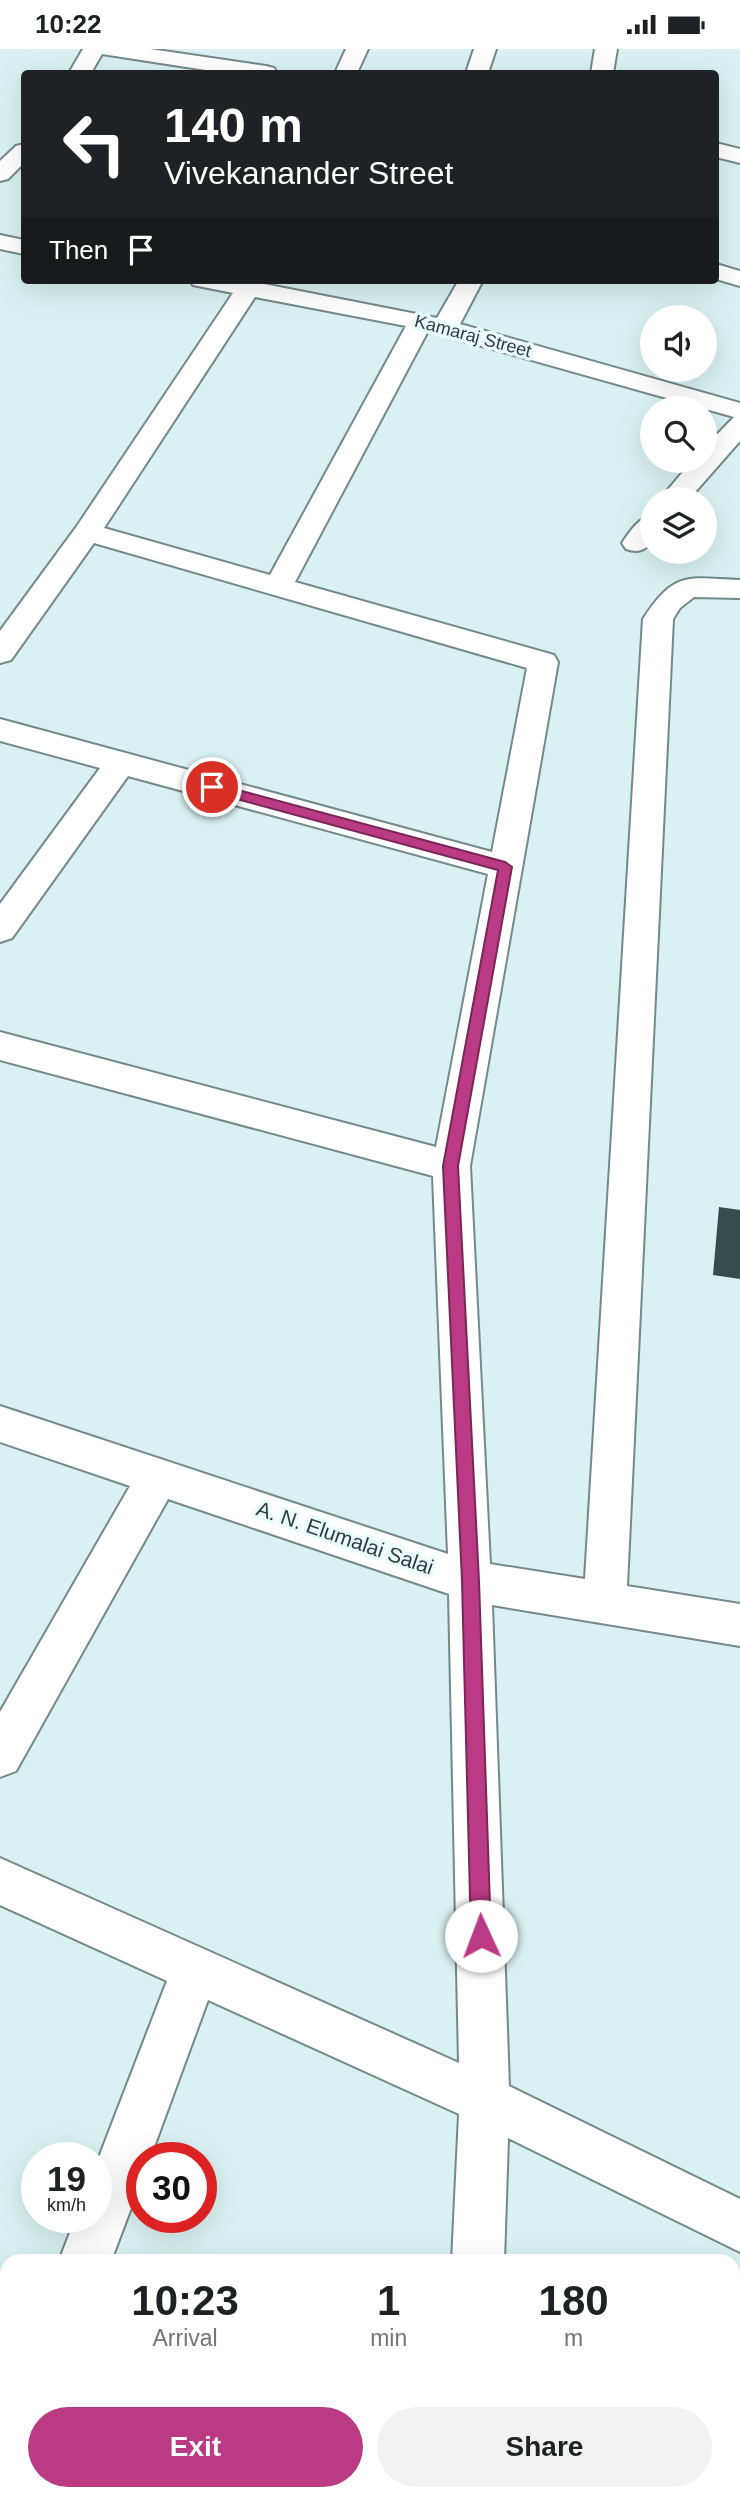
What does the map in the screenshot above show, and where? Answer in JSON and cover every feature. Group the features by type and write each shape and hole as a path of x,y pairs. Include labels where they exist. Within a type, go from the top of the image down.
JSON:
{"street":[{"path":"82,70 94,49"},
{"path":"106,49 200,56 254,70"},
{"path":"347,70 357,49"},
{"path":"478,70 485,49"},
{"path":"602,70 606,49"},
{"path":"0,174 21,154"},
{"path":"0,242 21,246"},
{"path":"719,272 740,279"},
{"path":"279,584 433,324 468,284"},
{"path":"0,653 87,531 252,285"},
{"name":"Kamaraj Street","path":"252,285 433,324 740,411"},
{"path":"685,487 740,424"},
{"path":"87,531 543,662 451,1166 470,1581 485,2100 478,2254"},
{"path":"605,1602 658,619 670,601 687,587 740,589"},
{"path":"0,730 505,867"},
{"path":"0,929 121,762"},
{"path":"0,1046 451,1166"},
{"name":"A. N. Elumalai Salai","path":"0,1424 470,1581 740,1625"},
{"path":"0,1755 159,1475"},
{"path":"0,1881 485,2100 740,2226"},
{"path":"88,2254 196,1969"}],"building":[{"path":"719,1207 740,1210 740,1279 713,1275"}],"route":[{"path":"212,787 505,867 451,1166 470,1581 481,1936"}]}
